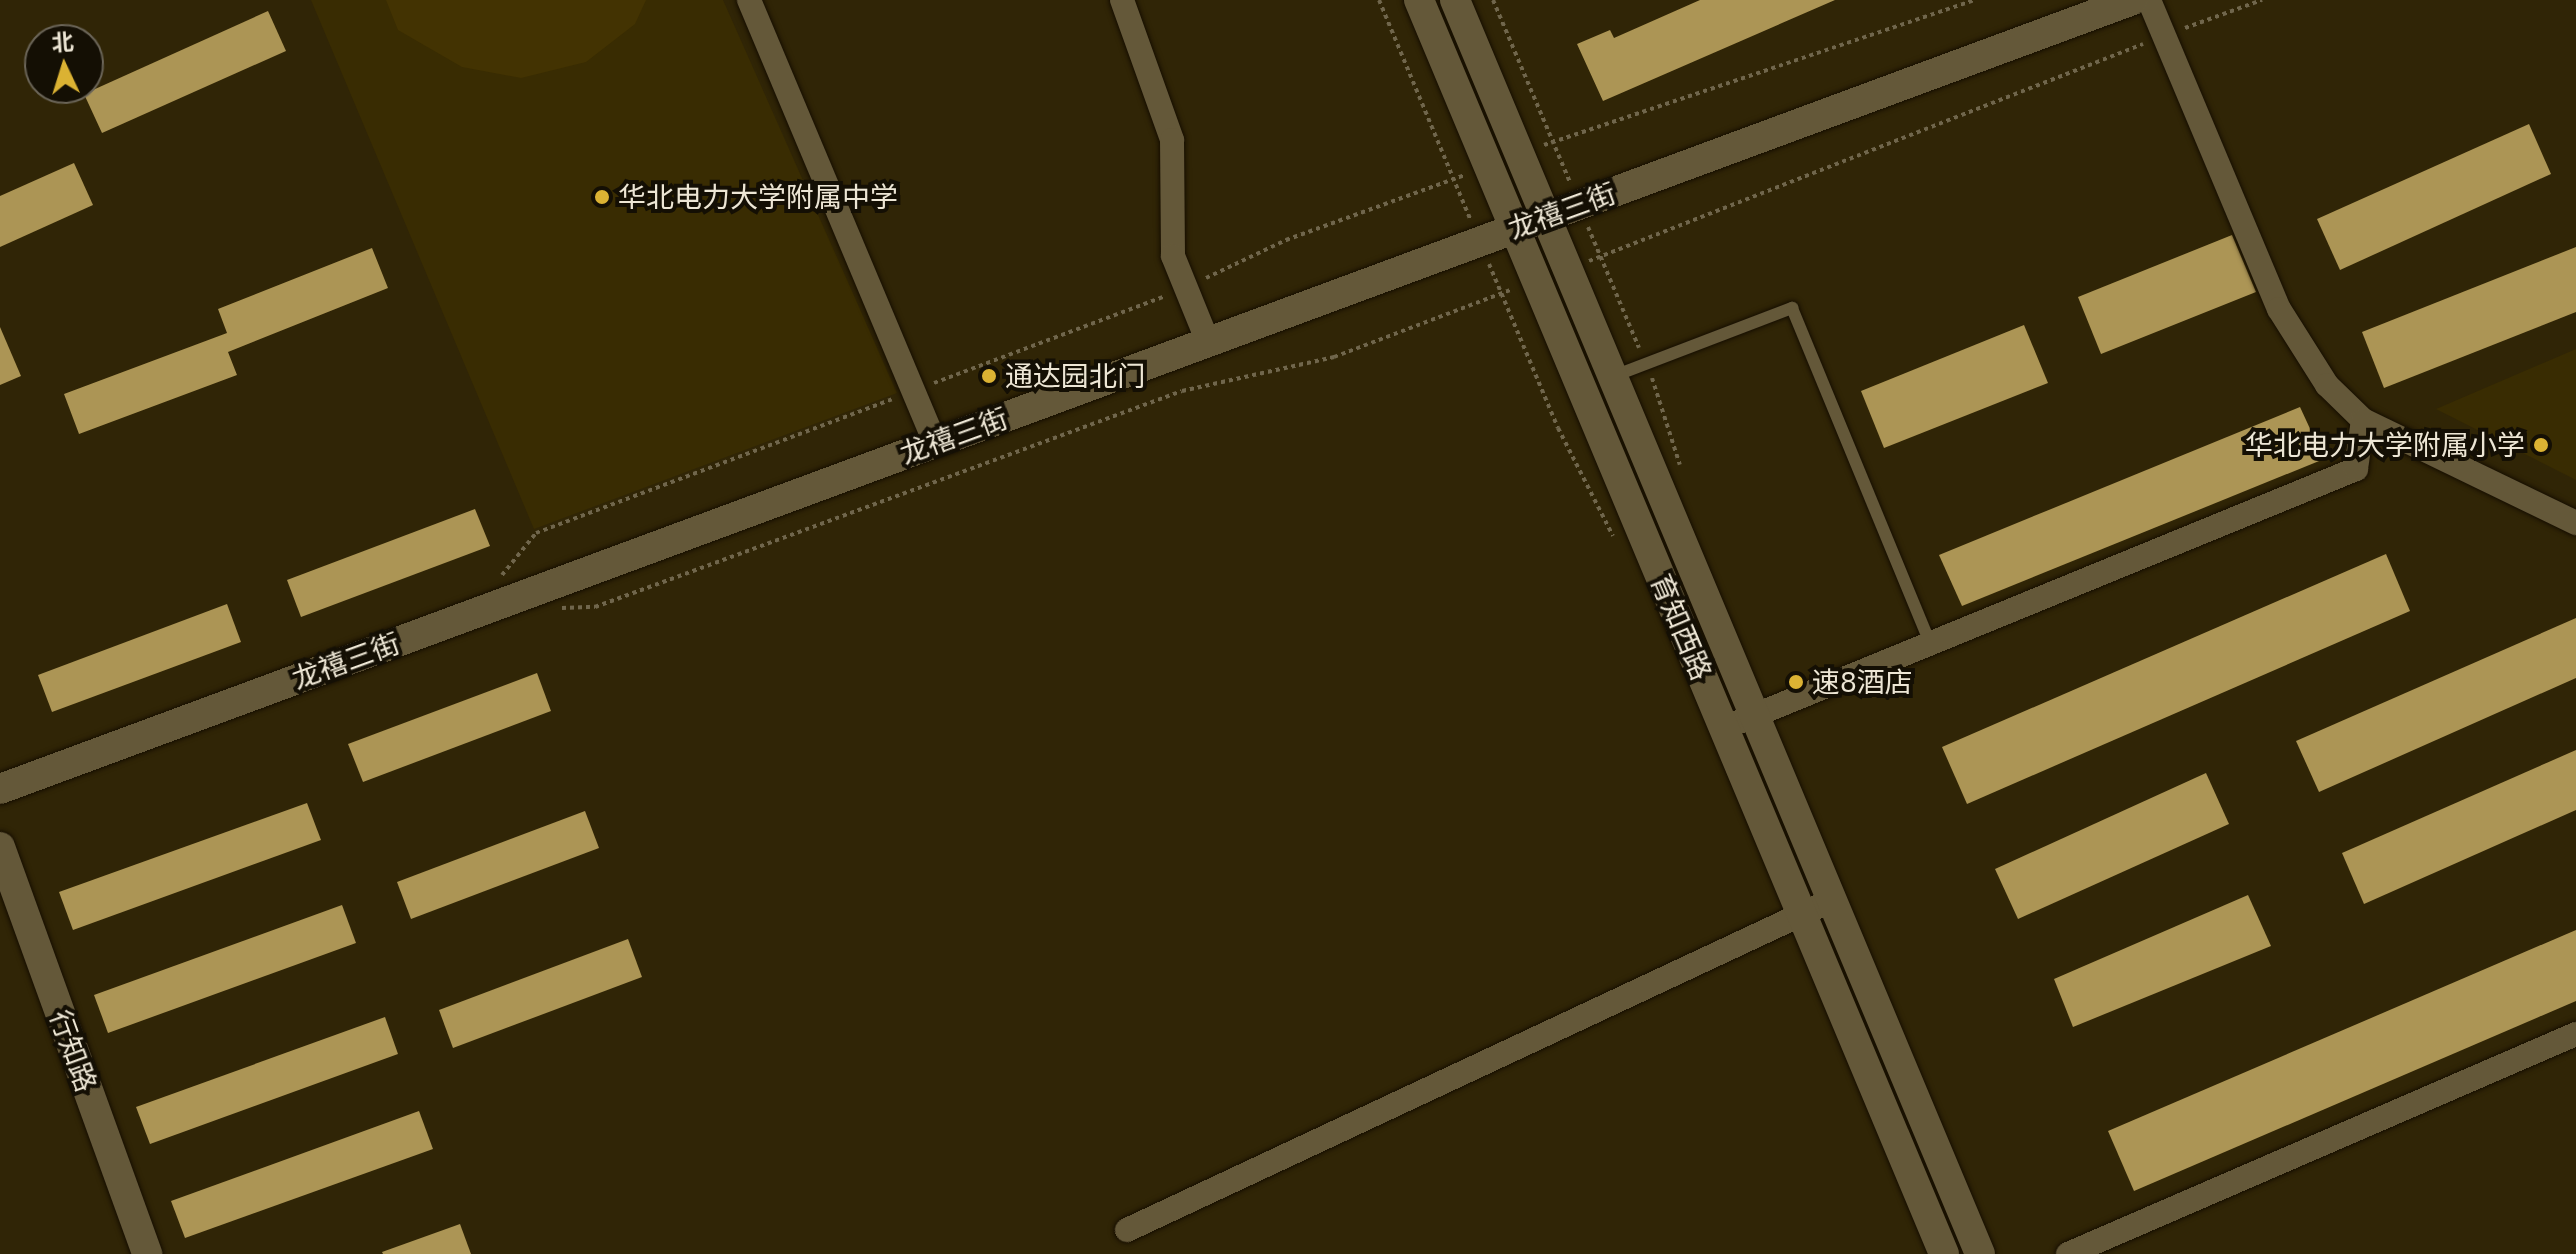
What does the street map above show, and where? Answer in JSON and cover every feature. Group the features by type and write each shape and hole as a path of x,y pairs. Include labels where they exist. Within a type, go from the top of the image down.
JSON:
{"street":[{"path":"749,0 935,443"},
{"path":"1122,0 1172,140 1173,256 1208,342"},
{"name":"育知西路","path":"1419,0 1944,1254"},
{"name":"育知西路","path":"1455,0 1980,1254"},
{"name":"龙禧三街","path":"0,789 2133,0"},
{"path":"2149,0 2279,309 2327,385 2363,420 2576,523"},
{"path":"1724,728 2356,469 2363,420"},
{"name":"行知路","path":"0,847 147,1254"},
{"path":"1127,1230 1832,900"},
{"path":"2068,1254 2576,1034"}],"lane":[{"path":"1613,377 1792,308 1930,643"}],"path":[{"path":"1379,0 1446,161"},
{"path":"1493,0 1546,126"},
{"path":"1576,134 1974,0"},
{"path":"2222,15 2262,0"},
{"path":"1615,251 2133,47"},
{"path":"496,581 536,533 1185,288 1256,252 1436,185"},
{"path":"549,605 595,607 1182,391 1334,357 1483,301"}],"shaded area":[{"name":"华北电力大学附属中学","path":"311,0 723,0 897,393 534,529"},
{"path":"386,0 646,0 635,24 586,62 521,78 462,67 398,30"},
{"name":"华北电力大学附属小学","path":"2576,349 2576,480 2436,409"}],"building":[{"path":"1700,0 1835,0 1603,101 1577,44 1610,30 1614,38"},
{"path":"268,11 286,51 102,133 89,104 104,104 104,85"},
{"path":"2529,124 2551,174 2340,270 2317,219"},
{"path":"74,163 93,205 0,247 0,196"},
{"path":"2232,235 2256,292 2101,354 2078,297"},
{"path":"2576,247 2576,312 2384,388 2362,332"},
{"path":"372,248 388,288 228,352 237,375 79,434 64,394 227,333 218,309"},
{"path":"2024,325 2048,383 1884,448 1861,391"},
{"path":"0,327 21,376 0,385"},
{"path":"2300,407 2324,459 1962,606 1939,555"},
{"path":"475,509 490,546 301,617 287,580"},
{"path":"2386,554 2410,611 1967,804 1942,747"},
{"path":"227,604 241,642 52,712 38,675"},
{"path":"2576,618 2576,678 2319,792 2296,741"},
{"path":"537,673 551,711 363,782 348,744"},
{"path":"2576,750 2576,810 2364,904 2342,853"},
{"path":"2206,773 2229,824 2018,919 1995,869"},
{"path":"307,803 321,840 73,930 59,892"},
{"path":"585,811 599,848 411,919 397,882"},
{"path":"2248,895 2271,946 2073,1027 2054,979"},
{"path":"342,905 356,943 108,1033 94,995"},
{"path":"2576,930 2576,1001 2134,1191 2108,1131"},
{"path":"628,939 642,977 453,1048 439,1010"},
{"path":"385,1017 398,1054 150,1144 136,1107"},
{"path":"419,1111 433,1149 185,1238 171,1201"},
{"path":"460,1224 471,1254 382,1252"}],"place":[{"name":"华北电力大学附属中学","path":"602,197"},
{"name":"通达园北门","path":"989,376"},
{"name":"华北电力大学附属小学","path":"2541,445"},
{"name":"速8酒店","path":"1796,682"}]}
